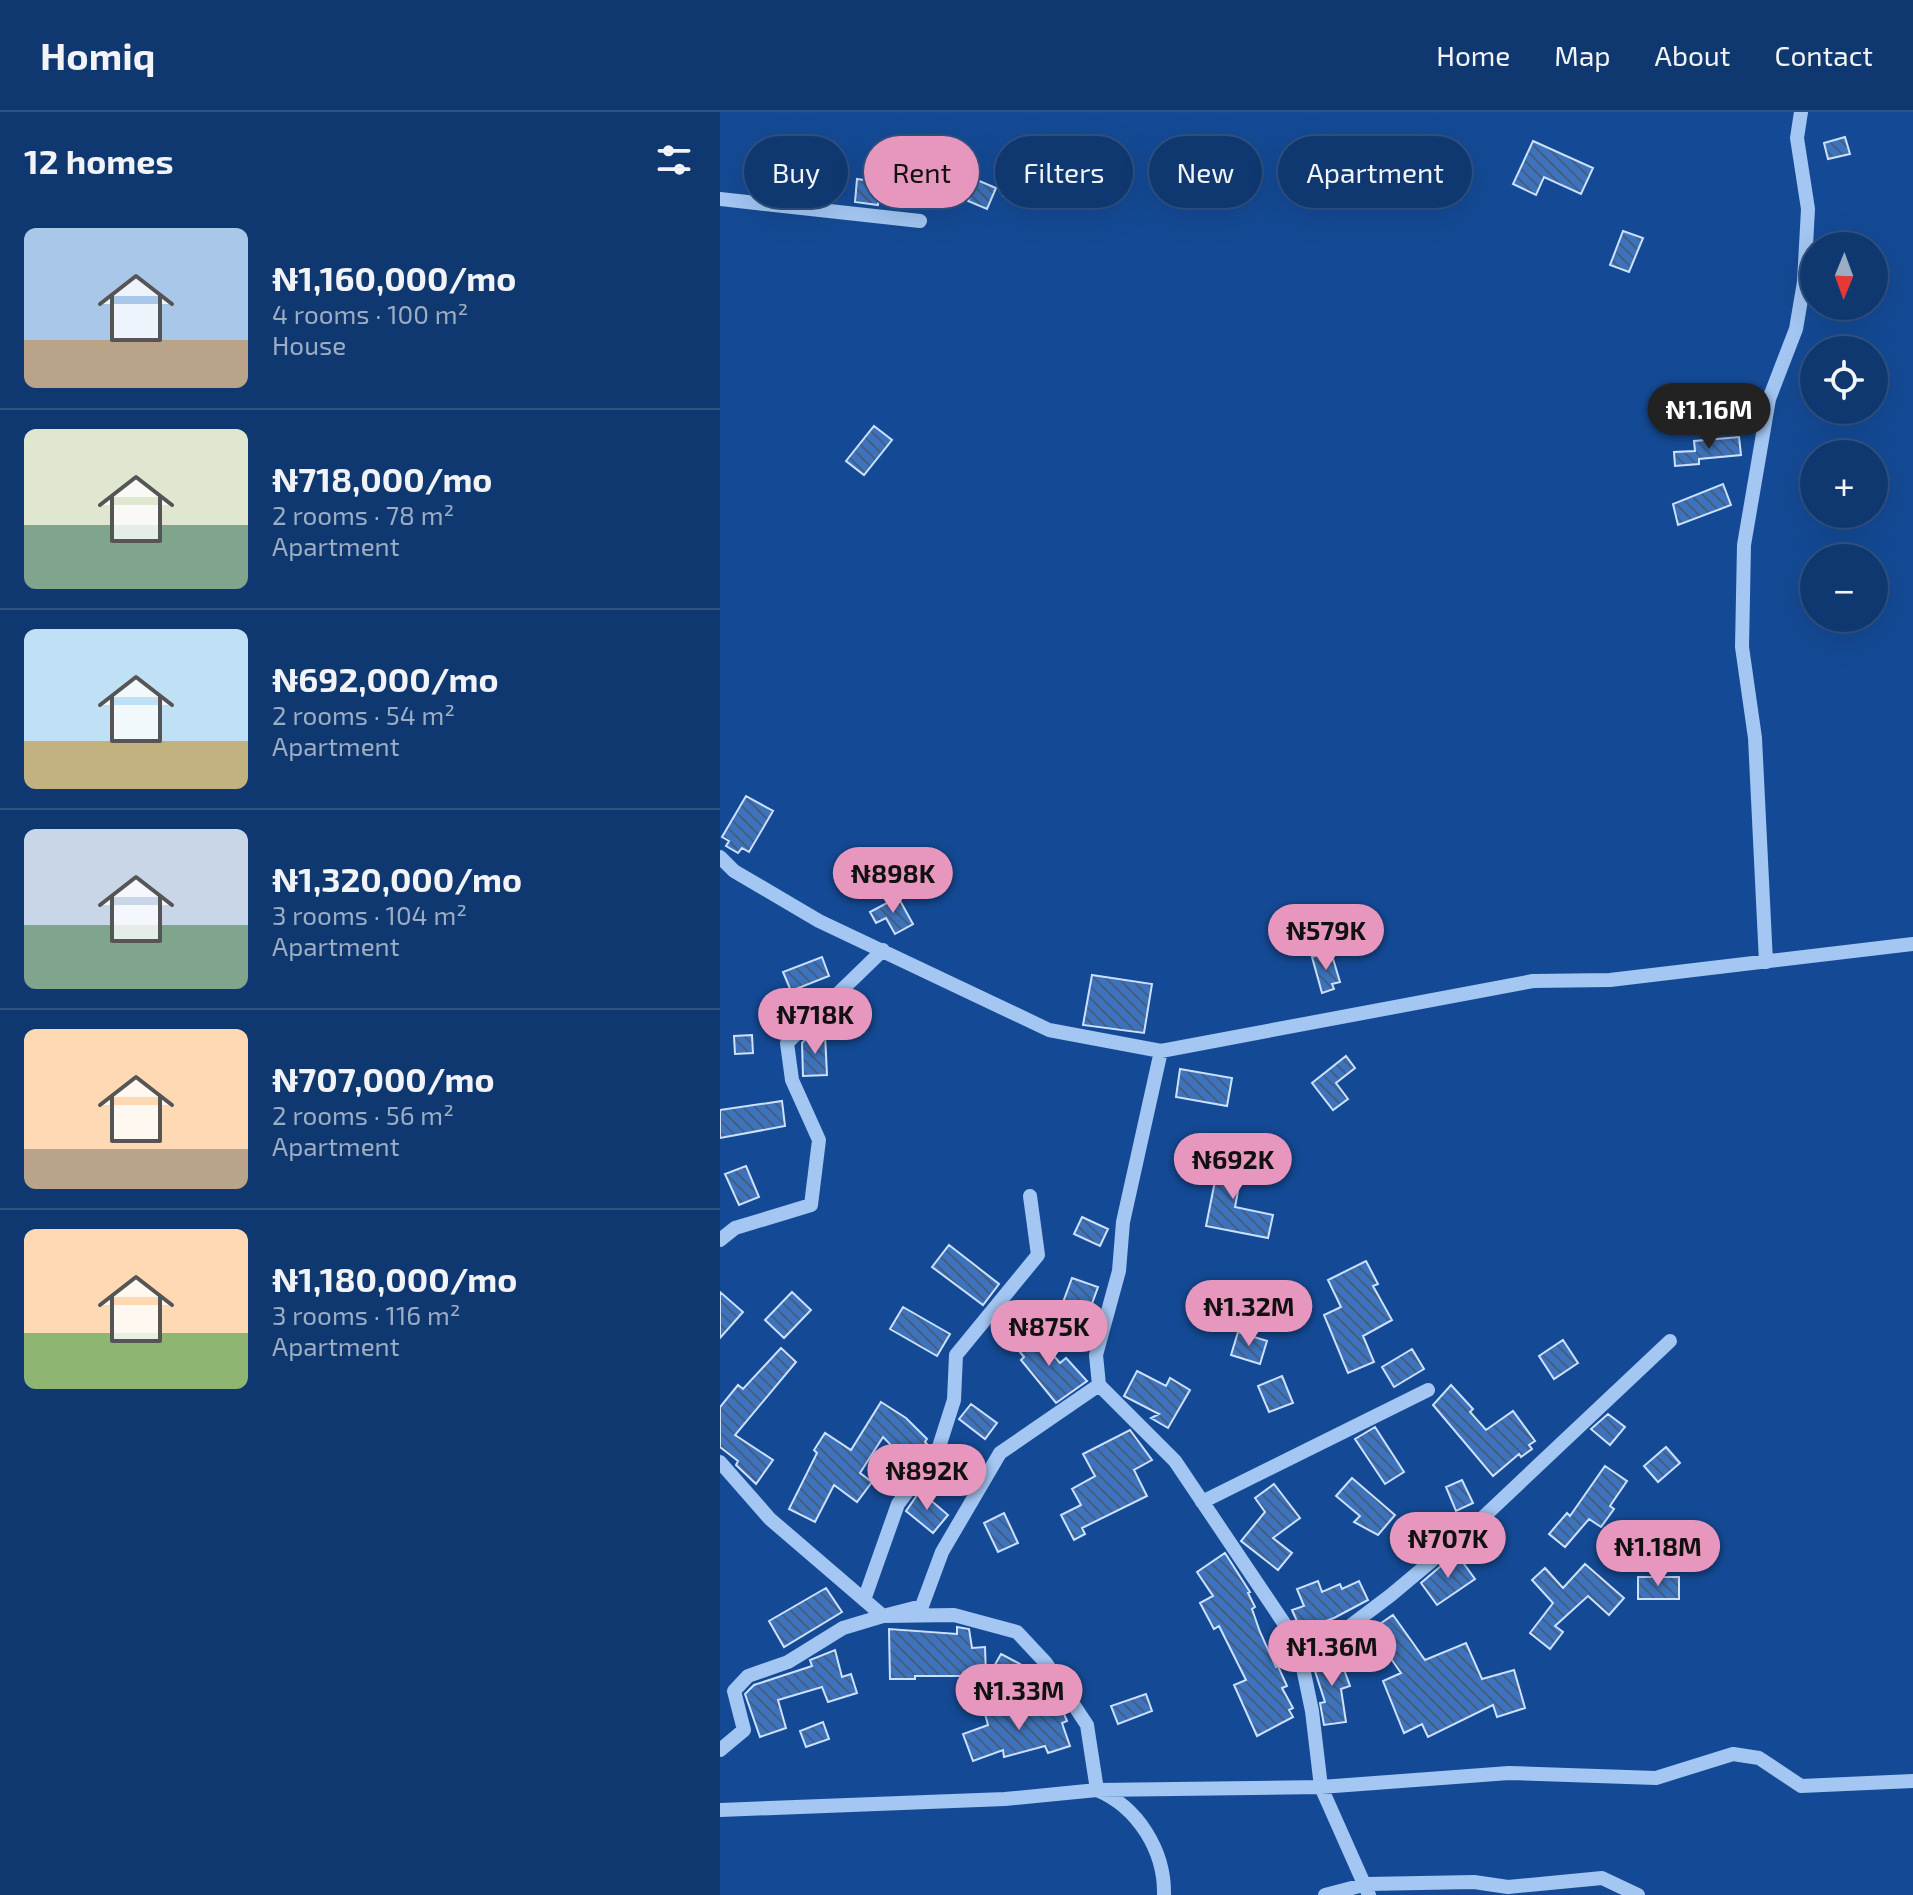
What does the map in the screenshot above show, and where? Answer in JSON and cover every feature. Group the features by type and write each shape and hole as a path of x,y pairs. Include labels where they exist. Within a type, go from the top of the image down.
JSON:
{"street":[{"path":"1766,962 1755,738 1742,647 1744,545 1769,399 1796,329 1804,282 1808,209 1797,138 1801,112"},
{"path":"720,199 920,221"},
{"path":"720,857 734,871 819,921 1049,1030 1161,1051 1533,981 1610,980 1913,944"},
{"path":"720,1240 735,1228 811,1205 819,1140 792,1080 787,1043 883,950"},
{"path":"1161,1051 1123,1222 1119,1271 1096,1355 1099,1385 1175,1461 1298,1644 1312,1711 1321,1787 1368,1889"},
{"path":"864,1600 898,1504 938,1450 954,1400 956,1355 1038,1255 1030,1196"},
{"path":"1298,1644 1313,1644 1346,1629 1391,1595 1477,1523 1670,1341"},
{"path":"720,1750 744,1730 734,1691 748,1676 788,1662 843,1628 922,1606 942,1552 1000,1453 1099,1385"},
{"path":"1202,1502 1428,1390"},
{"path":"720,1462 770,1519 883,1616 954,1615 1017,1632 1046,1663 1087,1725 1097,1790"},
{"path":"720,1810 1005,1799 1097,1790 1321,1787 1509,1773 1656,1778 1733,1754 1759,1758 1801,1786 1913,1781"},
{"path":"1097,1790 1118,1798 1153,1842 1164,1874 1164,1895"},
{"path":"1325,1895 1474,1882 1508,1887 1602,1878 1638,1895"}],"building":[{"path":"1845,137 1850,154 1828,159 1824,143"},
{"path":"1533,141 1593,168 1581,194 1544,177 1536,195 1513,184"},
{"path":"857,179 864,180 864,203 855,202"},
{"path":"979,181 995,188 987,209 979,206"},
{"path":"1623,231 1643,238 1629,272 1610,265"},
{"path":"874,426 892,440 864,475 846,461"},
{"path":"1739,437 1741,455 1699,459 1699,464 1675,466 1674,452 1695,451 1694,441"},
{"path":"1723,484 1731,505 1678,525 1673,504"},
{"path":"746,796 773,811 749,852 742,848 738,853 726,846 729,841 722,837"},
{"path":"898,897 913,924 895,934 886,918 876,923 870,912"},
{"path":"1331,952 1340,982 1332,984 1334,989 1322,993 1312,957"},
{"path":"822,957 829,976 791,991 783,972"},
{"path":"1092,975 1152,984 1144,1033 1083,1025"},
{"path":"825,1034 827,1075 803,1076 802,1043 810,1035"},
{"path":"752,1035 753,1053 735,1054 734,1036"},
{"path":"1346,1056 1355,1068 1336,1083 1348,1099 1333,1110 1312,1083"},
{"path":"1180,1069 1232,1078 1227,1106 1176,1097"},
{"path":"782,1101 785,1126 720,1138 720,1110"},
{"path":"1215,1154 1244,1159 1235,1207 1273,1215 1268,1238 1206,1226 1215,1181 1210,1180"},
{"path":"746,1166 759,1197 739,1205 725,1174"},
{"path":"1082,1217 1108,1229 1100,1246 1074,1234"},
{"path":"949,1245 999,1284 983,1305 932,1267"},
{"path":"1366,1261 1378,1284 1373,1286 1392,1320 1363,1336 1374,1362 1348,1373 1324,1315 1341,1307 1328,1280"},
{"path":"1072,1278 1098,1287 1090,1309 1085,1307 1083,1312 1062,1305"},
{"path":"720,1292 743,1312 720,1338"},
{"path":"792,1292 811,1310 784,1338 765,1320"},
{"path":"903,1307 950,1334 937,1356 890,1329"},
{"path":"1031,1330 1060,1363 1066,1358 1087,1381 1056,1403 1021,1360 1024,1357 1014,1345"},
{"path":"1238,1332 1267,1341 1260,1364 1231,1355"},
{"path":"1563,1340 1578,1363 1554,1379 1539,1356"},
{"path":"781,1348 796,1362 735,1435 773,1460 756,1484 736,1465 738,1461 720,1447 720,1407 738,1385 743,1389"},
{"path":"1412,1349 1424,1369 1394,1387 1382,1367"},
{"path":"1137,1371 1166,1386 1170,1378 1190,1390 1168,1428 1151,1418 1159,1414 1124,1396"},
{"path":"1282,1376 1293,1403 1269,1412 1258,1386"},
{"path":"1451,1385 1473,1409 1470,1412 1486,1430 1513,1411 1535,1441 1529,1445 1532,1449 1521,1457 1519,1454 1493,1476 1433,1405"},
{"path":"881,1402 906,1418 927,1439 925,1442 929,1446 919,1459 912,1466 883,1437 860,1473 872,1482 857,1502 834,1485 815,1522 789,1509 817,1453 814,1450 825,1433 851,1450"},
{"path":"971,1404 997,1423 985,1439 959,1419"},
{"path":"1608,1414 1625,1427 1610,1445 1591,1429"},
{"path":"1375,1427 1404,1472 1385,1484 1355,1439"},
{"path":"1130,1430 1152,1460 1134,1470 1147,1496 1082,1528 1085,1534 1074,1540 1061,1515 1081,1505 1072,1489 1095,1476 1083,1454"},
{"path":"1666,1447 1680,1463 1658,1482 1644,1466"},
{"path":"1605,1466 1627,1481 1610,1506 1614,1509 1601,1527 1589,1519 1565,1547 1549,1534 1567,1513 1570,1516"},
{"path":"1352,1478 1395,1515 1378,1535 1354,1522 1360,1516 1336,1496"},
{"path":"1462,1480 1473,1503 1456,1511 1446,1487"},
{"path":"1274,1484 1300,1518 1273,1538 1292,1553 1278,1570 1241,1541 1265,1512 1255,1498"},
{"path":"920,1491 948,1515 933,1533 906,1511"},
{"path":"1004,1513 1018,1543 998,1552 984,1523"},
{"path":"1225,1553 1250,1592 1260,1632 1287,1686 1282,1688 1293,1708 1289,1710 1293,1717 1257,1736 1234,1685 1246,1680 1219,1626 1214,1629 1200,1603 1213,1596 1197,1572"},
{"path":"1456,1553 1475,1579 1437,1605 1421,1583"},
{"path":"1585,1564 1624,1598 1609,1615 1588,1596 1555,1626 1563,1632 1550,1649 1530,1633 1553,1603 1532,1580 1545,1568 1563,1588"},
{"path":"1638,1577 1679,1577 1679,1599 1638,1599"},
{"path":"1318,1581 1322,1592 1340,1584 1342,1589 1359,1581 1368,1600 1334,1618 1301,1630 1292,1610 1304,1606 1297,1589"},
{"path":"826,1588 842,1612 784,1647 769,1621"},
{"path":"1393,1615 1425,1660 1466,1643 1482,1679 1514,1670 1525,1708 1497,1717 1493,1705 1428,1737 1422,1724 1404,1733 1383,1681 1401,1673 1371,1630"},
{"path":"957,1627 969,1629 972,1648 985,1647 986,1676 890,1679 889,1629 957,1634"},
{"path":"835,1650 842,1677 851,1674 857,1693 828,1702 822,1687 778,1700 786,1728 760,1737 745,1694 754,1685 812,1666 810,1660"},
{"path":"1338,1653 1350,1686 1341,1689 1346,1722 1324,1725 1320,1703 1325,1702 1312,1662"},
{"path":"1001,1654 1020,1664 1008,1685 989,1675"},
{"path":"1146,1694 1152,1711 1118,1724 1111,1706"},
{"path":"1059,1702 1067,1721 1062,1723 1070,1746 1048,1753 1045,1746 1004,1757 1003,1750 973,1761 963,1734 988,1725 985,1714 1016,1703 1018,1709 1026,1706 1028,1712"},
{"path":"823,1722 829,1739 806,1747 800,1731"}]}
